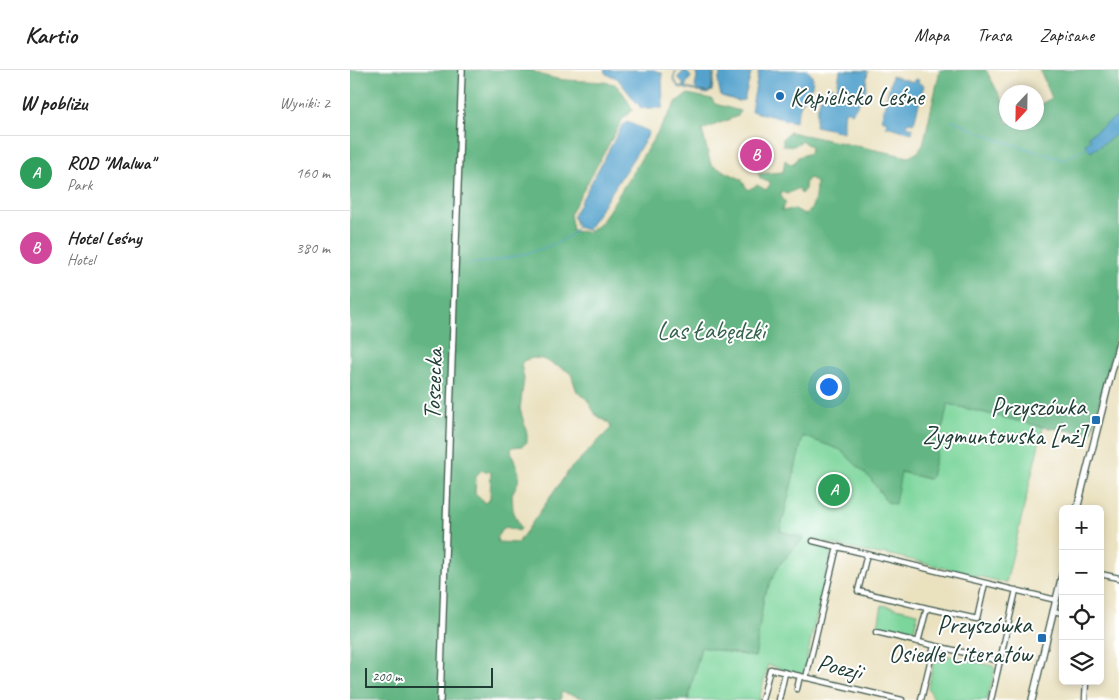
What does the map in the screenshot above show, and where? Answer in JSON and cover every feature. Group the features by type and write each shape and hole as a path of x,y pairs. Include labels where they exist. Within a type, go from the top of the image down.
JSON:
{"main road":[{"name":"Toszecka","path":"440,700 462,70"},
{"path":"1078,505 1119,342"},
{"path":"1032,700 1059,588"}],"street":[{"path":"813,541 1056,600"},
{"path":"806,678 837,547"},
{"path":"866,554 858,591 927,608 977,619 985,583"},
{"path":"1104,575 1119,578"},
{"path":"991,700 1016,590"},
{"path":"918,642 927,608"},
{"path":"1053,611 1059,612"},
{"path":"876,632 1000,661"},
{"path":"921,700 934,646"},
{"name":"Poezji","path":"762,700 770,669 902,700"},
{"path":"779,700 785,673"},
{"path":"796,689 800,676"},
{"path":"1085,700 1086,685"}],"green space":[{"name":"Las Łabędzki","path":"350,70 532,70 551,78 615,84 633,110 624,117 570,214 573,231 588,232 601,223 677,101 688,94 712,99 715,104 740,111 738,116 702,130 711,165 741,179 748,190 757,185 766,190 771,183 761,179 758,174 783,172 785,160 790,164 794,163 798,157 810,153 811,147 802,141 794,146 783,146 783,138 790,132 909,157 918,152 923,145 940,70 986,70 999,94 999,130 1044,130 1044,102 1052,98 1040,70 1119,70 1119,327 1092,432 1086,433 1043,427 948,404 931,477 929,479 901,472 895,504 887,502 871,479 841,450 803,436 780,531 804,538 779,565 764,596 755,657 701,647 688,700 591,700 561,692 561,700 350,700","holes":["810,178 816,182 814,200 806,215 795,209 781,211 786,203 781,196 781,192 787,194 799,188 801,194 805,189 806,180","533,358 542,359 571,374 577,392 586,398 596,415 609,423 611,428 570,469 518,543 498,542 497,538 501,530 506,527 519,531 521,529 513,510 512,494 518,482 519,473 511,451 512,447 523,446 527,442 527,433 520,409 524,379 521,364 525,360","482,470 491,472 490,499 485,503 475,494 476,476"]},
{"path":"948,404 1043,427 1006,583 883,553 879,555 810,539 832,548 803,675 768,665 759,700 688,700 701,647 755,657 764,596 779,565 803,538 780,532 803,436 841,450 871,479 887,502 894,504 901,472 928,479 931,476"},
{"path":"882,605 918,613 913,634 878,626"},
{"path":"941,654 993,666 995,670 987,700 935,700 928,688 935,656"}],"water":[{"path":"604,70 654,70 662,73 663,108 641,108 617,78 606,74"},
{"path":"676,70 674,78 678,86 685,87 678,77 685,70 691,77 686,84 686,88 698,91 695,87 697,77 695,70 713,70 711,90 708,92 700,91 708,93 712,90 715,70 712,91 707,94 678,87 673,78"},
{"path":"721,70 752,70 744,100 738,101 721,96 718,83"},
{"name":"Kąpielisko Leśne","path":"759,70 808,70 813,78 812,86 801,104 795,122 751,111"},
{"path":"840,70 868,71 865,93 852,113 846,110 843,118 843,132 815,126 821,97 824,98 830,86 837,89"},
{"path":"892,76 914,82 915,79 919,80 918,83 924,85 914,123 908,122 907,126 913,128 912,133 886,126 887,122 881,120"},
{"path":"1117,117 1119,133 1091,152 1085,144 1091,140 1088,136"},
{"path":"627,122 648,131 647,137 587,230 577,227 573,216 622,126"}],"waterway":[{"path":"952,120 998,140 1064,160 1088,147"},
{"path":"467,264 505,259 536,251 561,241 569,236 577,227"}],"place":[{"name":"Kąpielisko Leśne","path":"780,96"},
{"name":"Hotel Leśny","path":"756,155"},
{"name":"Przyszówka Zygmuntowska [nż]","path":"1096,420"},
{"name":"ROD \"Malwa\"","path":"834,490"},
{"name":"Przyszówka Osiedle Literatów","path":"1042,638"}]}
